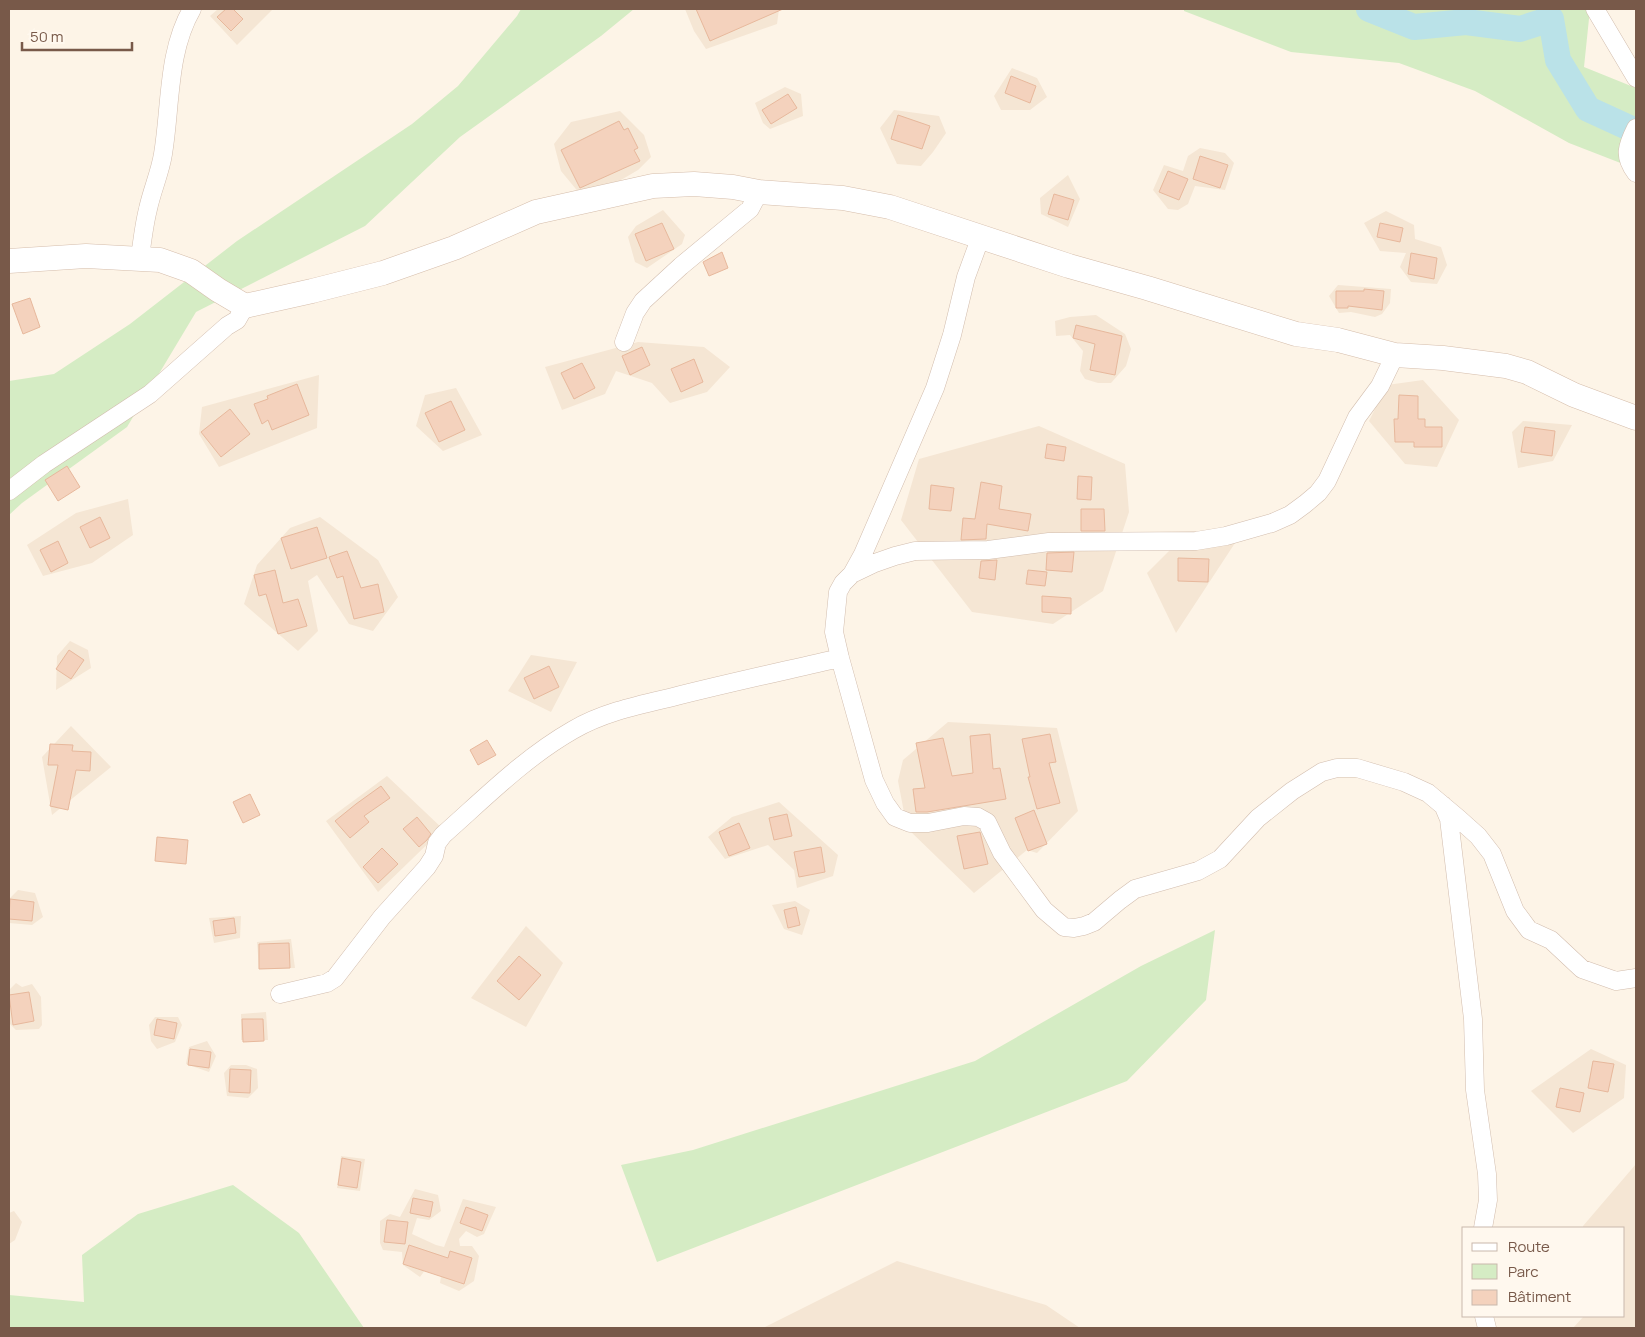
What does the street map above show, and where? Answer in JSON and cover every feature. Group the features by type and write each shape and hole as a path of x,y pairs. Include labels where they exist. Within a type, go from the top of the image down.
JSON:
{"street":[{"path":"140,258 148,208 159,176 163,154 172,74 178,41 192,9"},
{"path":"1595,9 1636,78"},
{"path":"1636,128 1628,147 1627,155 1630,165 1636,173"},
{"path":"9,261 86,256 160,260 191,270 218,290 245,306 312,292 383,273 454,248 536,212 653,186 694,184 733,187 759,192 843,198 890,207 1069,266 1296,334 1338,340 1395,355 1443,358 1513,368 1527,372 1574,394 1636,418"},
{"path":"624,342 635,313 643,302 681,266 750,209 759,192"},
{"path":"981,236 966,277 952,335 935,388 863,554 852,574 838,592 836,602 834,632 840,658 874,780 885,803 895,817 910,823 928,823 964,816 978,817 987,822 1002,853 1044,910 1064,926 1074,928 1094,922 1135,889 1198,871 1220,859 1258,818 1292,791 1329,769 1357,768 1404,782 1428,793 1478,836 1492,854 1514,911 1529,930 1551,940 1582,968 1616,981 1636,978"},
{"path":"9,491 44,464 150,394 226,326 237,320 245,306"},
{"path":"852,574 881,560 915,551 988,550 1050,542 1196,541 1226,536 1272,523 1290,515 1305,504 1318,493 1327,481 1357,417 1380,386 1395,355"},
{"path":"280,994 327,983 335,978 382,917 427,867 434,856 438,842 522,763 554,741 596,718 620,710 840,658"},
{"path":"1443,804 1449,819 1473,1019 1475,1090 1487,1174 1488,1200 1483,1227"}],"shaded area":[{"path":"218,9 273,9 237,45 210,16"},
{"path":"685,9 779,9 777,24 706,49 694,31"},
{"path":"1012,68 1037,78 1047,97 1030,110 1001,110 994,96"},
{"path":"785,87 801,94 803,116 770,129 763,123 755,103"},
{"path":"894,110 939,116 946,133 921,166 897,164 880,128"},
{"path":"620,111 644,135 651,157 638,170 609,187 580,194 561,171 554,144 571,122"},
{"path":"1200,148 1225,153 1234,163 1225,190 1195,186 1188,204 1178,210 1168,209 1153,190 1164,165 1183,171 1188,156"},
{"path":"1068,175 1080,199 1068,227 1041,214 1040,198"},
{"path":"663,210 685,235 682,244 647,268 635,262 628,237 636,226"},
{"path":"1386,211 1414,225 1415,239 1441,247 1447,265 1437,284 1411,282 1400,267 1406,253 1380,251 1364,223"},
{"path":"1338,285 1391,289 1390,303 1382,314 1375,317 1351,312 1339,313 1329,296"},
{"path":"1096,315 1125,334 1131,349 1126,366 1111,383 1098,383 1085,379 1080,371 1083,351 1070,335 1056,336 1055,321 1070,317"},
{"path":"638,342 704,347 730,367 707,392 670,403 652,383 616,371 605,394 562,410 545,367"},
{"path":"319,375 317,428 219,467 199,434 202,407"},
{"path":"1423,380 1459,420 1437,467 1405,464 1369,421 1387,385"},
{"path":"456,388 482,435 443,451 416,426 425,395"},
{"path":"1523,421 1572,425 1553,461 1518,468 1512,432"},
{"path":"1039,426 1125,464 1129,512 1103,591 1053,624 972,612 901,520 919,459"},
{"path":"128,499 133,535 92,563 43,576 27,545 76,513"},
{"path":"320,517 378,560 398,597 373,631 349,624 317,575 308,581 318,631 298,651 244,604 257,565 290,528"},
{"path":"1186,534 1235,543 1176,633 1147,573"},
{"path":"70,641 88,650 91,668 56,690 57,656"},
{"path":"531,655 577,662 551,712 508,691"},
{"path":"948,722 1057,728 1078,811 1037,853 1027,850 974,893 907,828 898,781 903,760"},
{"path":"71,726 111,767 52,815 42,757"},
{"path":"387,776 443,829 378,892 326,821"},
{"path":"779,802 838,855 833,876 797,888 794,870 768,845 725,859 708,837 732,817"},
{"path":"18,890 35,893 43,917 32,925 9,923 9,899"},
{"path":"795,901 810,910 802,935 784,929 772,905"},
{"path":"241,916 240,938 214,943 209,918"},
{"path":"526,926 563,963 526,1027 471,998"},
{"path":"291,939 295,968 259,969 257,942"},
{"path":"16,983 22,987 32,984 41,997 42,1025 39,1029 16,1030 9,1023 9,990"},
{"path":"266,1012 268,1040 241,1040 241,1014"},
{"path":"155,1017 178,1017 182,1025 175,1042 157,1049 151,1041 149,1025"},
{"path":"207,1041 216,1056 209,1072 186,1064 189,1047"},
{"path":"1591,1049 1626,1065 1624,1098 1573,1133 1531,1091"},
{"path":"231,1065 246,1065 257,1069 258,1088 248,1098 227,1096 224,1073"},
{"path":"341,1156 365,1159 360,1191 337,1188"},
{"path":"1636,1164 1636,1328 1573,1328 1583,1317 1625,1317 1625,1227 1583,1226"},
{"path":"415,1189 438,1195 441,1211 429,1220 417,1218 412,1234 444,1247 463,1199 496,1207 484,1234 477,1237 466,1231 459,1239 460,1246 472,1246 479,1256 474,1281 459,1291 440,1283 444,1257 436,1255 420,1277 403,1265 402,1252 383,1250 380,1243 380,1221 390,1214 400,1217"},
{"path":"14,1211 22,1222 15,1240 9,1244 9,1213"},
{"path":"897,1261 1046,1305 1080,1328 763,1328"}],"green space":[{"path":"521,9 634,9 601,36 460,137 365,226 196,312 127,427 22,503 9,515 9,381 54,374 130,324 237,241 412,124 458,86"},
{"path":"1184,9 1590,9 1584,67 1636,88 1636,169 1569,143 1475,91 1399,63 1291,52 1184,11"},
{"path":"1215,930 1206,1000 1127,1081 657,1262 621,1165 693,1150 975,1061 1141,966"},
{"path":"233,1185 299,1233 364,1328 9,1328 9,1295 84,1302 82,1255 138,1214"}],"building":[{"path":"226,9 233,9 243,19 231,31 217,17"},
{"path":"696,9 783,9 710,41"},
{"path":"1011,76 1036,86 1030,103 1005,93"},
{"path":"788,94 797,108 771,124 762,110"},
{"path":"898,115 930,126 922,149 891,139"},
{"path":"619,121 624,130 628,128 638,148 634,150 640,161 580,188 561,150"},
{"path":"1200,156 1228,165 1220,188 1193,179"},
{"path":"1168,171 1188,179 1179,200 1159,192"},
{"path":"1054,194 1074,200 1068,220 1048,214"},
{"path":"662,223 674,249 646,261 635,234"},
{"path":"1380,223 1403,228 1400,242 1377,237"},
{"path":"722,252 728,268 709,276 703,262"},
{"path":"1411,253 1437,258 1434,279 1408,274"},
{"path":"1364,289 1384,291 1382,310 1348,306 1348,308 1336,308 1336,291 1364,291"},
{"path":"30,298 40,327 23,334 12,304"},
{"path":"1076,325 1122,336 1115,375 1090,370 1095,344 1073,338"},
{"path":"642,347 650,365 630,375 622,356"},
{"path":"694,359 703,382 681,392 671,369"},
{"path":"582,363 595,388 574,399 561,373"},
{"path":"297,384 309,415 272,430 268,420 262,424 254,404 268,399 267,396"},
{"path":"1399,395 1418,396 1418,419 1425,419 1425,427 1442,427 1442,447 1414,447 1414,442 1395,442 1394,419 1398,419"},
{"path":"451,401 465,430 439,442 425,413"},
{"path":"230,409 250,434 221,457 201,432"},
{"path":"1525,427 1555,431 1552,456 1521,452"},
{"path":"1047,444 1066,447 1064,461 1045,458"},
{"path":"67,466 80,487 58,501 45,480"},
{"path":"1078,476 1092,477 1091,500 1077,499"},
{"path":"981,482 1002,486 999,509 1031,514 1028,531 987,524 986,539 961,540 963,518 975,519"},
{"path":"931,485 954,488 951,511 929,509"},
{"path":"1081,509 1104,509 1105,531 1081,531"},
{"path":"100,517 110,538 90,548 80,527"},
{"path":"317,527 327,558 291,569 281,538"},
{"path":"58,541 68,563 51,572 40,550"},
{"path":"347,551 361,588 378,584 384,612 354,619 343,576 337,578 329,557"},
{"path":"1074,552 1072,572 1046,570 1047,553"},
{"path":"1178,558 1209,559 1208,582 1178,581"},
{"path":"997,560 995,580 979,578 981,561"},
{"path":"275,570 283,603 298,599 307,626 278,634 266,594 259,596 254,575"},
{"path":"1028,570 1047,572 1045,586 1026,584"},
{"path":"1042,596 1071,598 1071,614 1042,612"},
{"path":"69,650 84,660 71,679 56,669"},
{"path":"549,666 559,687 534,699 524,678"},
{"path":"990,734 993,769 1000,768 1006,799 927,812 916,812 913,789 925,788 916,743 943,738 952,776 973,773 970,736"},
{"path":"1050,734 1056,762 1049,763 1060,803 1037,809 1028,777 1030,777 1022,739"},
{"path":"487,740 496,755 478,765 470,750"},
{"path":"50,744 73,745 72,751 91,752 90,771 76,770 68,810 50,806 58,765 48,765"},
{"path":"381,786 390,798 364,816 369,822 350,838 335,821"},
{"path":"250,794 260,815 243,823 233,802"},
{"path":"1034,810 1047,844 1028,851 1015,818"},
{"path":"787,814 792,836 774,840 769,818"},
{"path":"417,817 431,834 419,847 403,829"},
{"path":"739,823 750,848 729,856 719,832"},
{"path":"980,832 988,864 964,869 957,836"},
{"path":"157,837 188,840 186,864 155,861"},
{"path":"821,847 825,872 799,877 794,852"},
{"path":"382,848 398,864 378,883 363,867"},
{"path":"10,899 34,902 32,921 9,919"},
{"path":"796,907 800,925 788,928 784,910"},
{"path":"234,918 236,933 215,936 213,921"},
{"path":"289,943 290,968 259,969 259,944"},
{"path":"519,956 541,975 519,1000 497,981"},
{"path":"29,992 34,1021 13,1025 9,995"},
{"path":"157,1019 177,1023 174,1039 154,1035"},
{"path":"242,1019 263,1019 264,1041 243,1042"},
{"path":"190,1049 211,1052 209,1068 188,1065"},
{"path":"1593,1061 1614,1064 1608,1092 1588,1088"},
{"path":"230,1069 251,1070 250,1093 229,1092"},
{"path":"1560,1088 1584,1093 1580,1112 1556,1107"},
{"path":"342,1158 361,1162 357,1188 338,1185"},
{"path":"413,1198 433,1202 430,1217 410,1213"},
{"path":"466,1207 488,1215 482,1231 460,1223"},
{"path":"387,1220 408,1222 405,1244 384,1242"},
{"path":"409,1245 448,1258 450,1251 472,1258 464,1284 403,1264"}],"waterway":[{"path":"1369,9 1414,27 1466,22 1520,29 1551,19 1558,60 1588,109 1636,131"}]}
